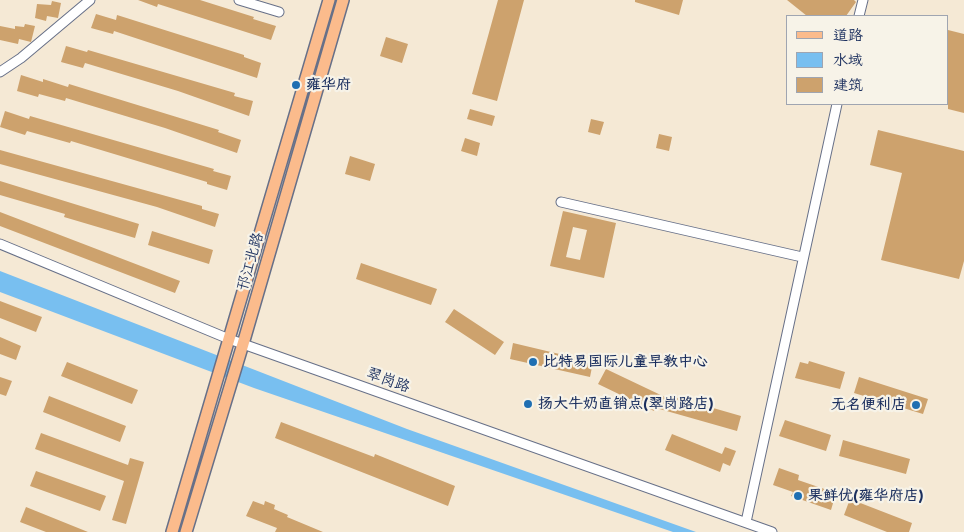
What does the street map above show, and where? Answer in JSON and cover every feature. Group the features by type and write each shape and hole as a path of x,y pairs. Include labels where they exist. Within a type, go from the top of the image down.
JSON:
{"main road":[{"name":"邗江北路","path":"172,532 329,0"},
{"name":"邗江北路","path":"186,532 343,0"}],"street":[{"path":"0,72 21,58 90,0"},
{"path":"239,0 279,12"},
{"path":"859,15 863,0"},
{"path":"746,522 836,105"},
{"path":"560,202 802,257"},
{"name":"翠岗路","path":"0,244 229,339 772,532"}],"water":[{"path":"0,271 407,429 696,532 673,532 254,388 0,292"}],"building":[{"path":"138,0 200,0 276,26 271,40 158,4 157,7"},
{"path":"498,0 524,0 497,101 472,94"},
{"path":"635,0 683,0 679,15 635,2"},
{"path":"787,0 854,0 856,2 847,15 806,15"},
{"path":"52,1 61,3 58,18 47,16 46,21 35,18 37,4 51,5"},
{"path":"96,14 116,20 117,15 244,55 244,57 261,63 257,78 114,31 113,34 91,28"},
{"path":"25,24 35,26 31,42 19,39 18,44 0,40 0,26 15,29 15,26 24,27"},
{"path":"949,30 964,34 964,113 948,109"},
{"path":"386,37 408,44 402,63 380,56"},
{"path":"66,46 87,52 88,50 235,93 234,96 253,101 249,116 178,91 85,63 83,68 61,62"},
{"path":"21,75 43,82 43,79 68,87 69,84 219,130 218,132 241,140 237,153 165,128 66,98 65,101 39,94 38,97 17,91"},
{"path":"470,109 495,116 492,126 467,119"},
{"path":"5,111 29,119 30,116 214,169 213,171 231,176 227,190 207,184 207,182 71,141 70,143 27,131 25,135 0,127"},
{"path":"591,119 604,122 600,135 588,132"},
{"path":"878,130 964,151 964,261 959,279 881,260 902,173 870,165"},
{"path":"659,134 672,137 669,151 656,148"},
{"path":"465,138 480,143 477,156 461,151"},
{"path":"0,150 202,206 202,209 219,214 215,227 157,207 0,164"},
{"path":"350,156 375,164 370,181 345,174"},
{"path":"0,181 139,224 135,238 64,217 65,214 0,195"},
{"path":"563,211 616,223 604,278 550,266","holes":["573,227 587,230 580,260 566,257"]},
{"path":"0,212 180,281 175,293 0,226"},
{"path":"152,231 213,250 209,264 148,245"},
{"path":"361,263 437,289 431,305 356,279"},
{"path":"0,301 42,317 36,332 0,318"},
{"path":"454,309 504,342 495,355 445,322"},
{"path":"0,337 21,346 16,360 0,354"},
{"path":"513,343 593,362 590,377 510,359"},
{"path":"809,361 845,372 840,389 795,378 800,362 808,364"},
{"path":"67,362 138,390 132,404 61,376"},
{"path":"606,369 667,398 668,395 741,416 737,431 656,408 654,411 598,384"},
{"path":"0,377 12,381 6,396 0,394"},
{"path":"859,377 928,399 923,414 854,393"},
{"path":"49,396 126,426 120,442 43,412"},
{"path":"785,420 831,435 826,451 779,436"},
{"path":"281,422 374,457 375,454 455,486 448,506 275,438"},
{"path":"41,433 128,465 130,458 144,462 126,524 112,520 124,481 35,449"},
{"path":"672,434 722,454 725,447 736,451 730,466 723,463 720,472 665,450"},
{"path":"843,440 910,459 906,474 839,456"},
{"path":"779,468 799,475 798,480 836,493 831,510 791,496 793,492 773,485"},
{"path":"36,471 106,496 100,511 30,486"},
{"path":"850,499 912,523 909,532 887,532 844,515"},
{"path":"253,501 264,505 265,501 275,505 274,509 288,515 287,517 323,532 275,532 277,528 246,516"},
{"path":"26,507 88,532 46,532 20,522"}],"place":[{"name":"雍华府","path":"296,85"},
{"name":"比特易国际儿童早教中心","path":"533,362"},
{"name":"扬大牛奶直销点(翠岗路店)","path":"528,404"},
{"name":"无名便利店","path":"916,405"},
{"name":"果鲜优(雍华府店)","path":"798,496"}]}
